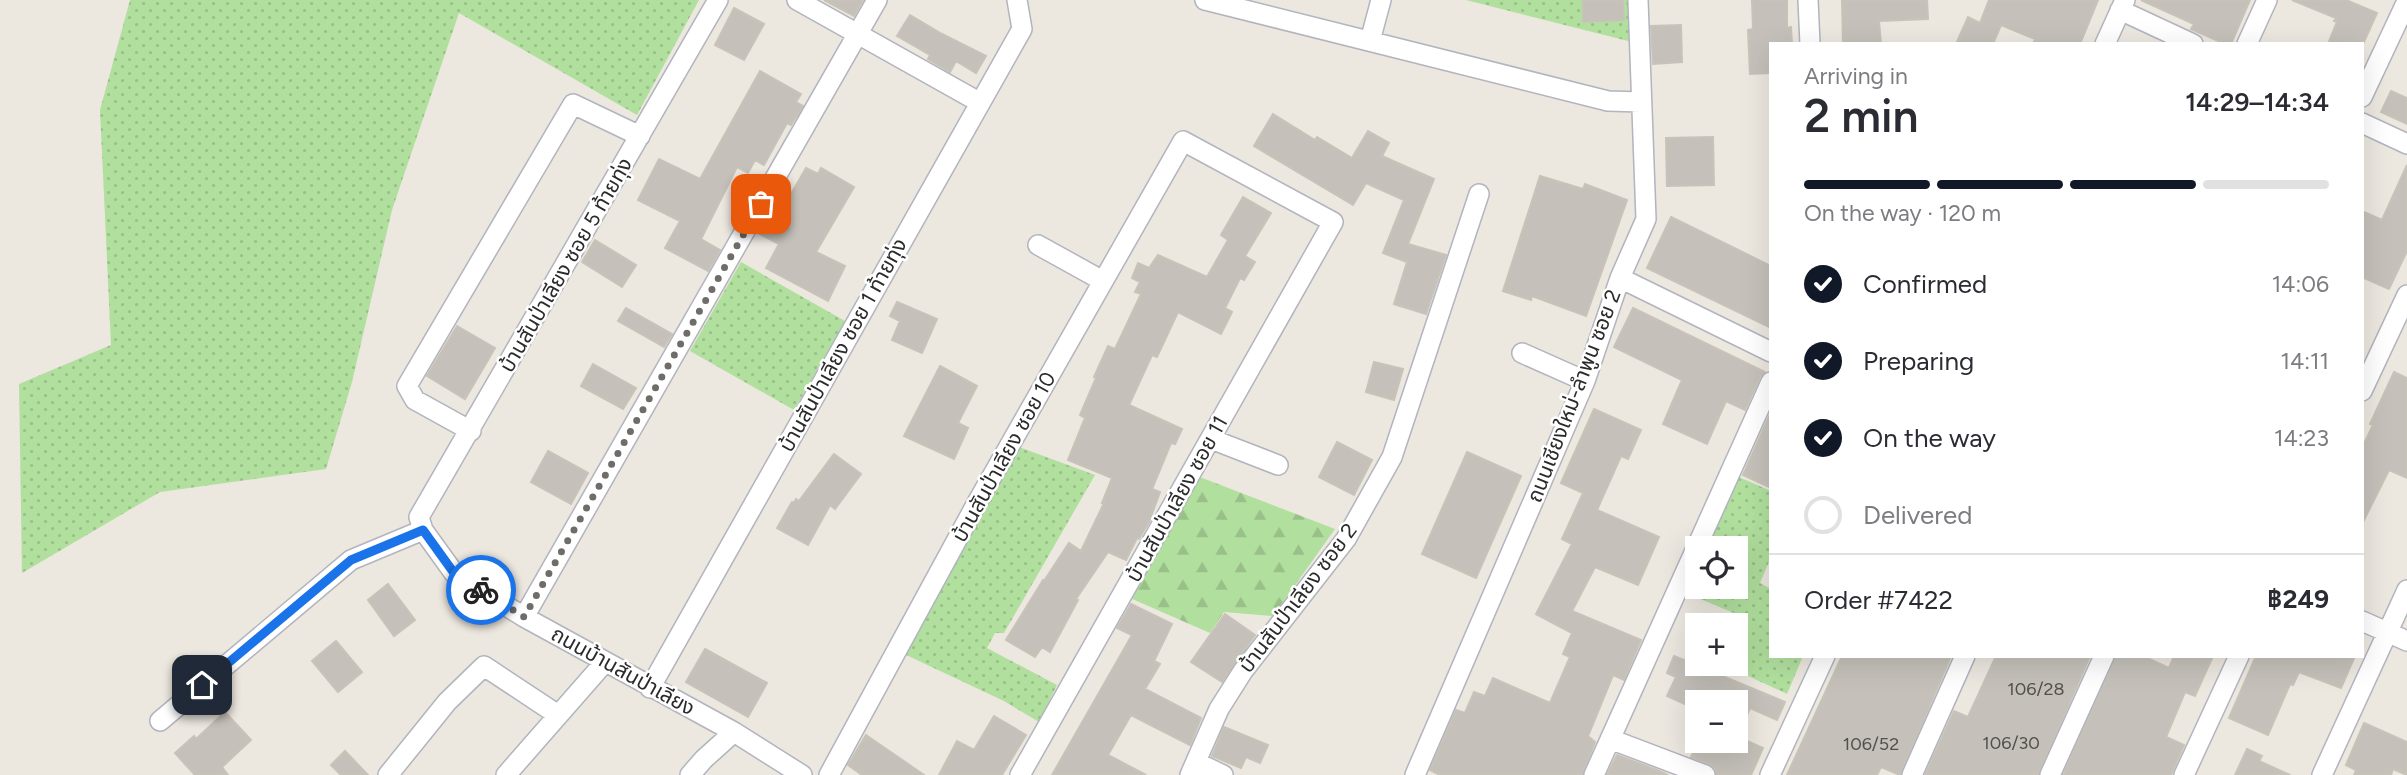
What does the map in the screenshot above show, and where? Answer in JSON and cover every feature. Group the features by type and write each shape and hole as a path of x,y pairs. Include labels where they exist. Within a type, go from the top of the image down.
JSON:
{"street":[{"name":"บ้านสันป่าเลียง ซอย 5 ท้ายทุ่ง","path":"423,530 419,517 718,0"},
{"path":"797,0 979,102"},
{"path":"524,617 877,0"},
{"name":"บ้านสันป่าเลียง ซอย 1 ท้ายทุ่ง","path":"650,688 1022,29 1017,0"},
{"path":"1205,0 1608,101 1641,102"},
{"path":"1370,41 1381,0"},
{"name":"ถนนเชียงใหม่-ลำพูน ซอย 2","path":"1415,775 1585,381 1620,278 1646,219 1638,0"},
{"path":"1808,0 1810,42"},
{"path":"2248,42 2267,0"},
{"path":"2364,93 2407,1"},
{"path":"2106,42 2123,5 2189,42"},
{"path":"471,430 415,400 407,386 573,104 640,136"},
{"path":"2364,124 2407,144"},
{"name":"บ้านสันป่าเลียง ซอย 10","path":"829,775 978,501 1183,141 1333,222"},
{"name":"บ้านสันป่าเลียง ซอย 2","path":"1223,775 1193,769 1219,709 1242,671 1346,538 1392,457 1479,194"},
{"name":"บ้านสันป่าเลียง ซอย 11","path":"1020,775 1333,222"},
{"path":"1038,245 1103,281"},
{"path":"1620,278 1769,351"},
{"path":"2364,387 2407,295"},
{"path":"1522,353 1585,381"},
{"path":"1594,775 1769,386"},
{"path":"1211,439 1278,465"},
{"path":"160,721 351,560 423,530"},
{"name":"ถนนบ้านสันป่าเลียง","path":"423,530 454,573 524,617 734,732 802,775"},
{"path":"2322,775 2407,590"},
{"path":"2364,622 2407,641"},
{"path":"1770,775 1824,658"},
{"path":"1912,775 1964,658"},
{"path":"2050,775 2103,658"},
{"path":"2184,775 2238,658"},
{"path":"506,775 605,662"},
{"path":"388,775 447,702 484,666 558,715"},
{"path":"690,775 734,732"},
{"path":"1610,739 1705,775"}],"green space":[{"path":"130,0 699,0 637,115 459,13 392,210 352,382 326,469 160,492 22,573 19,384 111,345 100,110"},
{"path":"1466,0 1631,0 1632,42"},
{"path":"741,262 845,321 794,410 690,351"},
{"path":"1019,447 1095,475 1004,633 995,633 987,648 1057,685 1039,722 1004,701 904,654"},
{"path":"1734,475 1769,490 1769,562 1760,583 1769,588 1769,658 1802,658 1787,694 1748,676 1748,613 1734,613 1700,599 1748,599 1748,536 1706,536"},
{"path":"1197,476 1335,529 1273,616 1224,612 1210,633 1130,598"}],"building":[{"path":"824,0 863,0 854,16"},
{"path":"1583,0 1623,0 1624,20 1583,22"},
{"path":"1752,0 1787,0 1787,28 1791,27 1792,42 1769,42 1769,73 1750,74 1748,30 1753,29"},
{"path":"1842,0 1927,0 1928,19 1879,21 1881,42 1843,42"},
{"path":"1989,0 2098,0 2081,42 2034,42 2035,39 2001,25 1994,42 1957,42 1968,17 1980,23"},
{"path":"2141,0 2250,0 2232,42 2220,42 2191,29 2194,24"},
{"path":"2292,0 2346,0 2377,13 2364,42 2329,42 2337,22 2334,21 2336,18"},
{"path":"734,8 764,24 744,60 715,45"},
{"path":"910,15 986,56 976,73 956,61 950,72 928,59 930,55 897,36"},
{"path":"1681,25 1682,62 1653,64 1651,26"},
{"path":"760,71 801,94 796,102 803,106 791,125 787,123 764,165 755,160 748,173 737,167 701,239 720,250 708,271 665,248 680,221 638,200 659,159 700,179"},
{"path":"2391,91 2407,98 2407,124 2381,112"},
{"path":"1273,114 1315,140 1317,137 1352,158 1368,131 1389,143 1382,156 1434,179 1408,244 1446,255 1426,314 1394,304 1407,262 1383,253 1404,200 1366,183 1353,205 1254,146"},
{"path":"1713,137 1714,185 1667,186 1666,138"},
{"path":"2407,165 2407,251 2389,289 2364,278 2364,212 2382,220"},
{"path":"806,168 818,174 821,168 854,187 816,252 845,266 828,301 766,268 779,244 758,233 773,207 781,211"},
{"path":"1540,176 1583,189 1585,184 1627,200 1586,316 1532,296 1531,300 1503,291"},
{"path":"1243,197 1271,213 1245,256 1255,262 1244,280 1240,278 1225,308 1232,312 1221,334 1178,312 1157,357 1152,355 1129,405 1182,429 1175,444 1171,443 1152,489 1160,492 1149,522 1126,560 1108,552 1076,599 1078,600 1050,652 1042,647 1035,657 1006,640 1069,543 1081,551 1104,503 1112,478 1068,460 1085,418 1080,415 1096,378 1094,377 1108,346 1115,349 1141,294 1135,292 1140,282 1132,278 1138,263 1149,268 1158,255 1207,277 1228,240 1221,235"},
{"path":"1671,217 1769,265 1769,327 1647,268"},
{"path":"595,240 636,265 622,287 582,262"},
{"path":"897,302 937,319 922,353 892,340 900,321 890,316"},
{"path":"626,308 672,334 664,347 618,321"},
{"path":"1633,308 1765,372 1745,410 1726,401 1707,444 1663,424 1682,380 1614,347"},
{"path":"457,326 495,348 465,399 427,376"},
{"path":"1374,362 1403,369 1394,400 1366,392"},
{"path":"593,364 636,388 623,409 581,386"},
{"path":"940,366 977,386 958,423 968,428 954,459 904,436"},
{"path":"2394,372 2407,378 2407,478 2389,470 2364,520 2364,444 2373,425 2370,424"},
{"path":"1594,409 1641,430 1628,459 1621,456 1597,510 1659,537 1638,585 1595,567 1572,611 1641,640 1624,680 1613,675 1588,736 1595,742 1582,775 1440,775 1430,770 1456,710 1465,713 1474,692 1485,696 1493,678 1550,703 1570,657 1563,654 1572,633 1536,614 1572,544 1562,539 1583,493 1561,483"},
{"path":"1769,416 1769,487 1743,475"},
{"path":"1337,442 1372,460 1354,495 1319,477"},
{"path":"548,451 588,473 571,504 531,482"},
{"path":"1467,452 1521,476 1476,578 1422,554"},
{"path":"834,454 861,474 835,509 830,505 808,545 777,528 792,502 796,499 799,501"},
{"path":"388,584 415,620 394,636 368,600"},
{"path":"1131,604 1172,624 1154,661 1160,664 1145,689 1201,718 1190,745 1131,715 1108,755 1146,775 1052,775 1132,635 1117,628"},
{"path":"1225,614 1255,635 1222,682 1191,662"},
{"path":"336,641 362,672 338,692 312,661"},
{"path":"705,649 767,683 748,717 686,682"},
{"path":"1674,656 1685,661 1685,676 1722,676 1785,702 1777,720 1750,708 1748,712 1748,690 1685,690 1685,704 1667,696 1676,677 1667,673"},
{"path":"1841,658 1950,658 1900,775 1881,767 1877,775 1787,775"},
{"path":"1995,658 2089,658 2038,775 1925,775 1954,711 1968,717"},
{"path":"2115,658 2147,658 2169,668 2173,658 2212,658 2195,696 2185,692 2166,737 2184,745 2171,775 2063,775"},
{"path":"2255,658 2354,658 2341,688 2299,672 2293,685 2290,684 2268,735 2229,718"},
{"path":"225,712 251,740 222,767 228,775 195,775 175,753 194,736 196,739"},
{"path":"994,716 1026,735 1002,775 939,775 957,741 974,750"},
{"path":"2364,723 2407,742 2407,775 2393,769 2391,775 2354,775 2356,770 2346,765"},
{"path":"1224,727 1268,745 1260,763 1246,757 1241,768 1212,756"},
{"path":"866,735 924,775 862,775 848,765"},
{"path":"1748,741 1763,748 1751,775 1717,775 1710,764 1691,757 1693,753 1748,753"},
{"path":"2247,749 2262,756 2259,761 2290,775 2235,775"},
{"path":"345,751 368,775 341,775 331,765"},
{"path":"1617,755 1657,770 1668,775 1607,775"}],"way so far":[{"path":"481,590 524,617 761,204"}],"route":[{"path":"202,685 351,560 423,530 454,573 481,590"}]}
